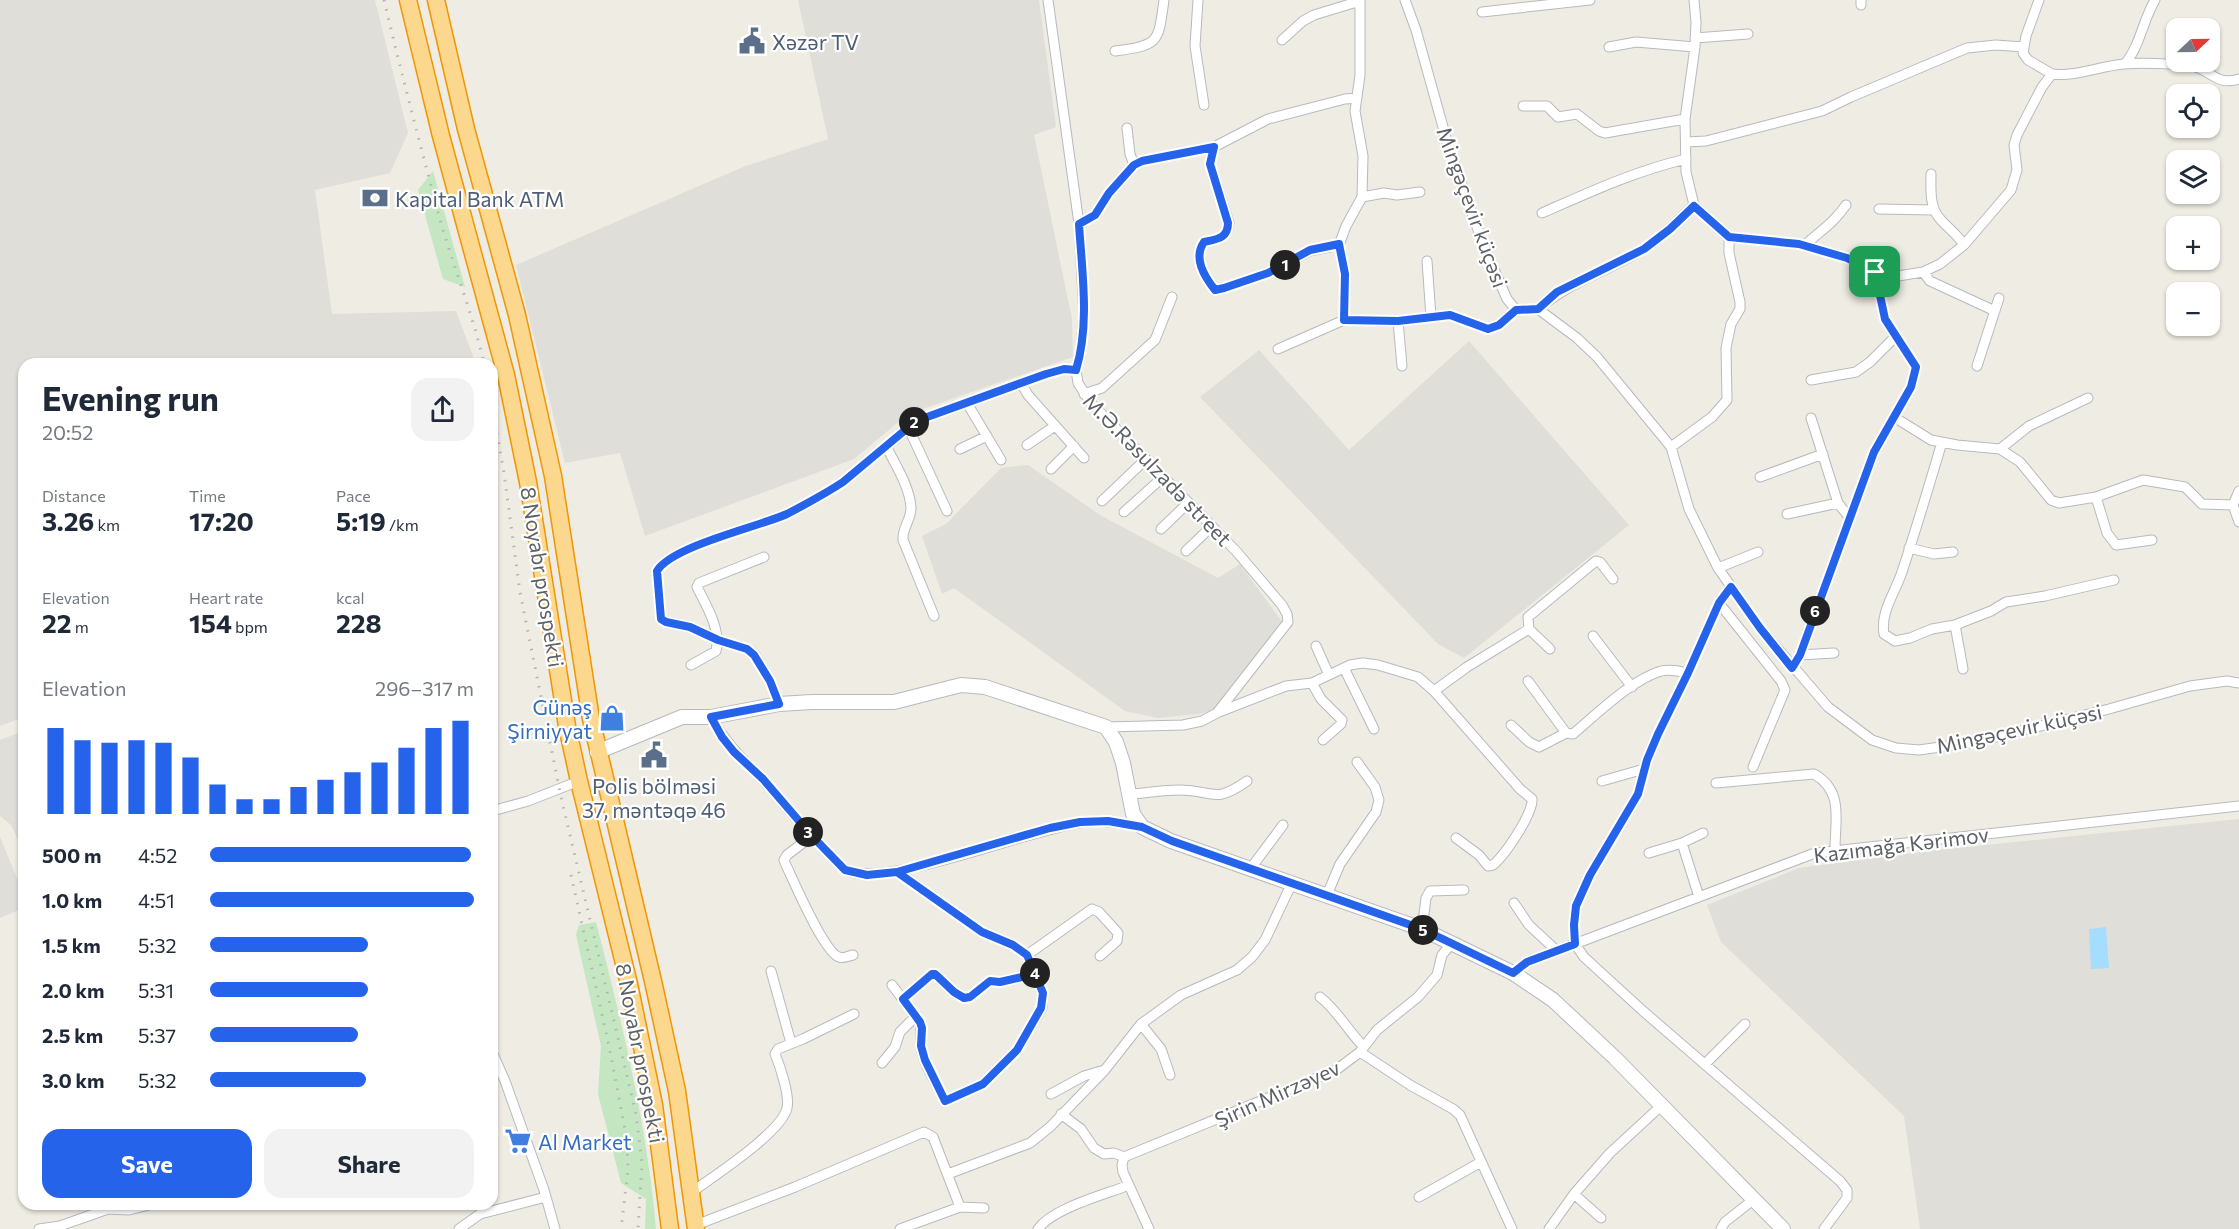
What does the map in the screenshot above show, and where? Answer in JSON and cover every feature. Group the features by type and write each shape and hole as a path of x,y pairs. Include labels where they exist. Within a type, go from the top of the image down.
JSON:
{"highway":[{"path":"409,2 430,0"},
{"name":"8 Noyabr prospekti","path":"436,0 466,129 517,315 553,476 597,752 653,981 677,1091 696,1227"},
{"name":"8 Noyabr prospekti","path":"409,2 441,136 506,375 528,482 559,679 579,781 629,984 654,1105 670,1229"}],"street":[{"name":"M.Ə.Rəsulzadə street","path":"1048,0 1079,224 1084,315 1080,356 1076,370 1078,383 1084,394 1236,551 1282,605 1288,622 1217,712 1202,722 1183,725 1106,727"},
{"path":"1115,51 1142,47 1156,39 1164,0"},
{"path":"1198,0 1195,46 1204,105"},
{"name":"Mingəçevir küçəsi","path":"1404,0 1416,30 1448,145 1483,244 1507,299 1516,310 1538,309 1577,338 1597,357 1671,447 1689,509 1718,568 1760,628 1792,668 1828,707 1872,740 1896,748 1919,750 2014,734 2190,686 2227,681 2239,683"},
{"path":"1482,12 1590,0"},
{"path":"1694,0 1695,42 1685,119 1686,172 1694,206 1729,237 1805,245 1847,258 1875,272 1892,277 1923,272 1940,264 1964,245 2011,190 2017,170 2014,145 2017,135 2042,87 2052,74"},
{"path":"2039,0 2023,47 2025,57 2052,74 2066,74 2125,64 2196,66 2205,69 2219,81 2239,80"},
{"path":"2125,64 2132,55 2145,18 2155,0"},
{"path":"1282,40 1302,21 1360,1 1360,75 1355,111 1363,156 1362,197 1339,244 1345,274 1344,320"},
{"path":"1609,47 1636,42 1695,42 1748,34"},
{"path":"1686,142 1706,141 1822,111 1967,48 1989,45 2023,47"},
{"path":"1079,224 1095,215 1109,193 1134,165 1142,161 1214,147 1268,119 1357,98"},
{"path":"1523,106 1546,106 1558,117 1577,114 1605,133 1685,119"},
{"path":"1127,128 1130,154 1134,165"},
{"path":"1214,147 1210,164 1228,223 1228,232 1223,237 1204,242 1200,249 1199,260 1215,290 1268,273 1310,250 1339,244"},
{"path":"1542,213 1618,179 1686,159"},
{"path":"1931,174 1934,210 1964,245"},
{"path":"1362,197 1384,193 1397,195 1420,192"},
{"path":"1805,245 1817,233 1836,221 1846,205"},
{"path":"1538,309 1557,292 1644,249 1694,206"},
{"path":"1879,209 1934,210"},
{"path":"1671,447 1712,417 1727,400 1726,348 1731,324 1740,309 1729,253 1729,237"},
{"path":"1427,261 1431,317"},
{"path":"1792,668 1800,655 1874,452 1911,387 1916,367 1885,319 1875,272"},
{"path":"1923,272 1930,281 1995,311"},
{"path":"1084,394 1102,387 1155,340 1172,297"},
{"path":"1977,366 1999,298"},
{"path":"1278,349 1344,320 1398,321 1450,315 1488,329 1499,325 1516,310"},
{"path":"1398,321 1402,366"},
{"path":"1811,380 1856,372 1870,362 1896,336"},
{"path":"779,704 770,681 754,655 747,649 718,640 690,627 661,619 657,571 661,565 684,551 795,509 843,482 916,421 1064,369 1076,370"},
{"path":"1021,383 1084,458"},
{"path":"2000,448 2029,426 2088,398"},
{"path":"967,403 1001,460"},
{"path":"1894,417 1930,440 2000,448 2020,462 2051,500 2059,503 2096,496 2143,480 2151,480 2189,489 2197,502 2202,504 2233,505"},
{"path":"1811,418 1838,503 1849,517"},
{"path":"1027,445 1055,426"},
{"path":"908,427 947,511"},
{"path":"960,449 987,436"},
{"path":"1942,442 1901,575 1884,615 1882,625 1884,634 1895,641 1910,638 1932,629 1955,625 1991,611 2006,602 2114,580"},
{"path":"886,446 907,490 911,506 910,515 902,532 903,540 934,616"},
{"path":"1051,469 1074,446"},
{"path":"1760,477 1823,454"},
{"path":"1102,501 1146,459"},
{"path":"1124,512 1163,477"},
{"path":"2239,491 2233,505 2239,522"},
{"path":"2096,496 2107,533 2116,545 2152,540"},
{"path":"1161,529 1188,503"},
{"path":"1787,514 1838,503"},
{"path":"1186,551 1212,526"},
{"path":"1910,548 1934,554 1953,552"},
{"path":"1718,568 1758,552"},
{"path":"691,664 716,651 718,640 709,612 697,587 699,582 764,557"},
{"path":"1550,649 1529,629 1528,617 1596,561 1600,562 1614,579"},
{"path":"1731,587 1719,603 1658,734 1644,769 1638,794 1590,875 1576,906 1575,944 1584,957 1840,1181 1847,1190 1847,1198 1824,1229"},
{"path":"1719,603 1781,681 1785,690 1753,767"},
{"path":"1955,625 1963,669"},
{"path":"1434,691 1467,667 1529,629"},
{"path":"1593,636 1632,687"},
{"path":"1316,646 1329,675"},
{"path":"1800,655 1834,653"},
{"path":"1217,712 1286,686 1312,683 1344,668 1363,663 1418,677 1434,691 1520,789 1532,799 1532,806 1493,866 1488,866 1479,855 1456,838"},
{"path":"1344,668 1374,729"},
{"path":"1511,725 1529,742 1539,747 1566,733 1573,734 1632,687 1661,671 1688,673"},
{"path":"1528,681 1566,733"},
{"path":"1312,683 1321,699 1342,720 1341,724 1323,740"},
{"path":"597,752 682,717 711,717 779,704 894,702 962,685 976,685 1106,727 1116,742 1123,763 1133,814 1142,827"},
{"path":"711,717 734,752 763,779 845,870 867,875 897,872 1050,828 1080,822 1108,821 1142,827 1172,841 1422,929 1513,973 1553,1000 1616,1058 1783,1229"},
{"path":"1327,895 1340,864 1376,812 1379,800 1375,788 1357,762"},
{"path":"1602,781 1644,769"},
{"path":"1716,783 1814,774 1829,784 1836,800 1835,849"},
{"path":"498,808 528,801 579,781"},
{"path":"1130,794 1180,790 1220,796 1230,793 1247,781"},
{"name":"Kazımağa Kərimov","path":"1513,973 1527,962 1815,853 2239,806"},
{"path":"1251,868 1283,825"},
{"path":"1648,852 1682,843 1703,833"},
{"path":"812,836 787,855 784,860 826,944 837,957 853,955"},
{"path":"1682,843 1699,897"},
{"path":"892,985 916,1016 922,1028 921,1046 925,1060 945,1101 983,1084 1017,1050 1041,1008 1043,993 1027,955 1013,945 982,932 897,872"},
{"path":"948,1174 1030,1143 1104,1071 1141,1024 1182,995 1237,970 1252,957 1265,940 1292,883"},
{"path":"1422,929 1426,898 1430,891 1464,890"},
{"path":"1514,903 1529,925 1557,951"},
{"path":"1027,955 1092,909 1099,912 1118,933 1117,941 1100,956"},
{"name":"Şirin Mirzəyev","path":"1124,1157 1336,1070 1362,1050 1377,1029 1418,997 1437,975 1442,955 1451,944"},
{"path":"771,971 791,1042"},
{"path":"903,999 932,974 964,998 970,997 990,981 1000,982 1035,974"},
{"path":"1320,997 1333,1007 1362,1050 1460,1115 1512,1229"},
{"path":"692,1192 771,1132 784,1116 788,1106 776,1054 778,1049 854,1014"},
{"path":"882,1063 895,1047 900,1032 916,1016"},
{"path":"1141,1024 1161,1049 1170,1075"},
{"path":"1705,1064 1745,1024"},
{"path":"498,1066 546,1197 555,1229"},
{"path":"1051,1094 1084,1076 1104,1071"},
{"path":"1549,1229 1574,1194 1610,1153 1662,1105"},
{"path":"1061,1114 1081,1129 1094,1148 1104,1154 1114,1153 1124,1157 1123,1172 1149,1229"},
{"path":"696,1227 924,1132 933,1137 960,1207"},
{"path":"1419,1197 1481,1162"},
{"path":"1038,1229 1062,1212 1129,1185"},
{"path":"1574,1194 1601,1218"},
{"path":"498,1209 546,1197"},
{"path":"1721,1229 1725,1222 1753,1200"},
{"path":"900,1229 960,1207 984,1208"},
{"path":"39,1229 60,1226 105,1210"},
{"path":"459,1229 480,1214 496,1210"}],"shaded area":[{"path":"0,0 375,0 408,133 390,173 315,190 332,314 456,311 474,358 18,358 18,719 0,726"},
{"path":"798,0 1039,0 1056,127 1034,135 1072,319 1073,357 908,414 854,459 645,536 620,453 565,463 516,265 743,167 828,139"},
{"path":"1469,341 1629,525 1464,658 1438,644 1200,397 1259,350 1349,450"},
{"path":"1028,465 1100,515 1218,578 1240,564 1283,623 1213,711 1158,718 1125,711 954,588 942,594 922,536 946,524 1001,468"},
{"path":"18,733 18,840 11,825 0,816 0,740"},
{"path":"2239,819 2239,1229 1920,1229 1904,1116 1721,942 1707,905 1799,868 1937,850"},
{"path":"0,837 18,880 18,910 0,918"}],"green space":[{"path":"433,171 465,287 443,279 418,190"},
{"path":"596,922 640,1112 656,1229 645,1229 646,1199 621,1183 598,1094 601,1046 576,935 579,925"}],"water":[{"path":"2106,927 2109,968 2091,969 2089,929"}],"railway":[{"path":"384,0 439,216 482,358"},
{"path":"498,439 520,592 561,797 636,1114 642,1163 638,1229"},
{"path":"571,875 609,1046 627,1140 628,1170 621,1229"}],"place":[{"name":"Xəzər TV","path":"752,41"},
{"name":"Kapital Bank ATM","path":"375,198"},
{"name":"Günəş Şirniyyat","path":"612,718"},
{"name":"Polis bölməsi 37, məntəqə 46","path":"654,755"},
{"name":"Al Market","path":"518,1141"}],"route":[{"path":"1875,272 1847,258 1799,244 1729,237 1694,206 1644,249 1557,292 1538,309 1516,310 1499,325 1488,329 1450,315 1398,321 1344,320 1345,274 1339,244 1310,250 1268,273 1215,290 1199,260 1200,249 1204,242 1223,237 1228,232 1228,223 1210,164 1214,147 1142,161 1134,165 1109,193 1095,215 1079,224 1084,315 1080,356 1076,370 1064,369 1046,374 916,421 832,490 786,514 684,551 661,565 657,571 659,613 661,619 666,622 690,627 718,640 747,649 754,655 770,681 779,704 711,717 734,752 763,779 845,870 867,875 897,872 982,932 1013,945 1027,955 1035,974 1000,982 990,981 970,997 964,998 932,974 903,999 920,1022 921,1046 925,1060 945,1101 983,1084 1017,1050 1041,1008 1043,993 1027,955 1013,945 982,932 959,916 897,872 1050,828 1080,822 1108,821 1142,827 1172,841 1422,929 1513,973 1527,962 1575,944 1576,906 1590,875 1638,794 1647,760 1658,734 1719,603 1731,587 1792,668 1800,655 1874,452 1911,387 1916,367 1885,319 1875,272"}]}
